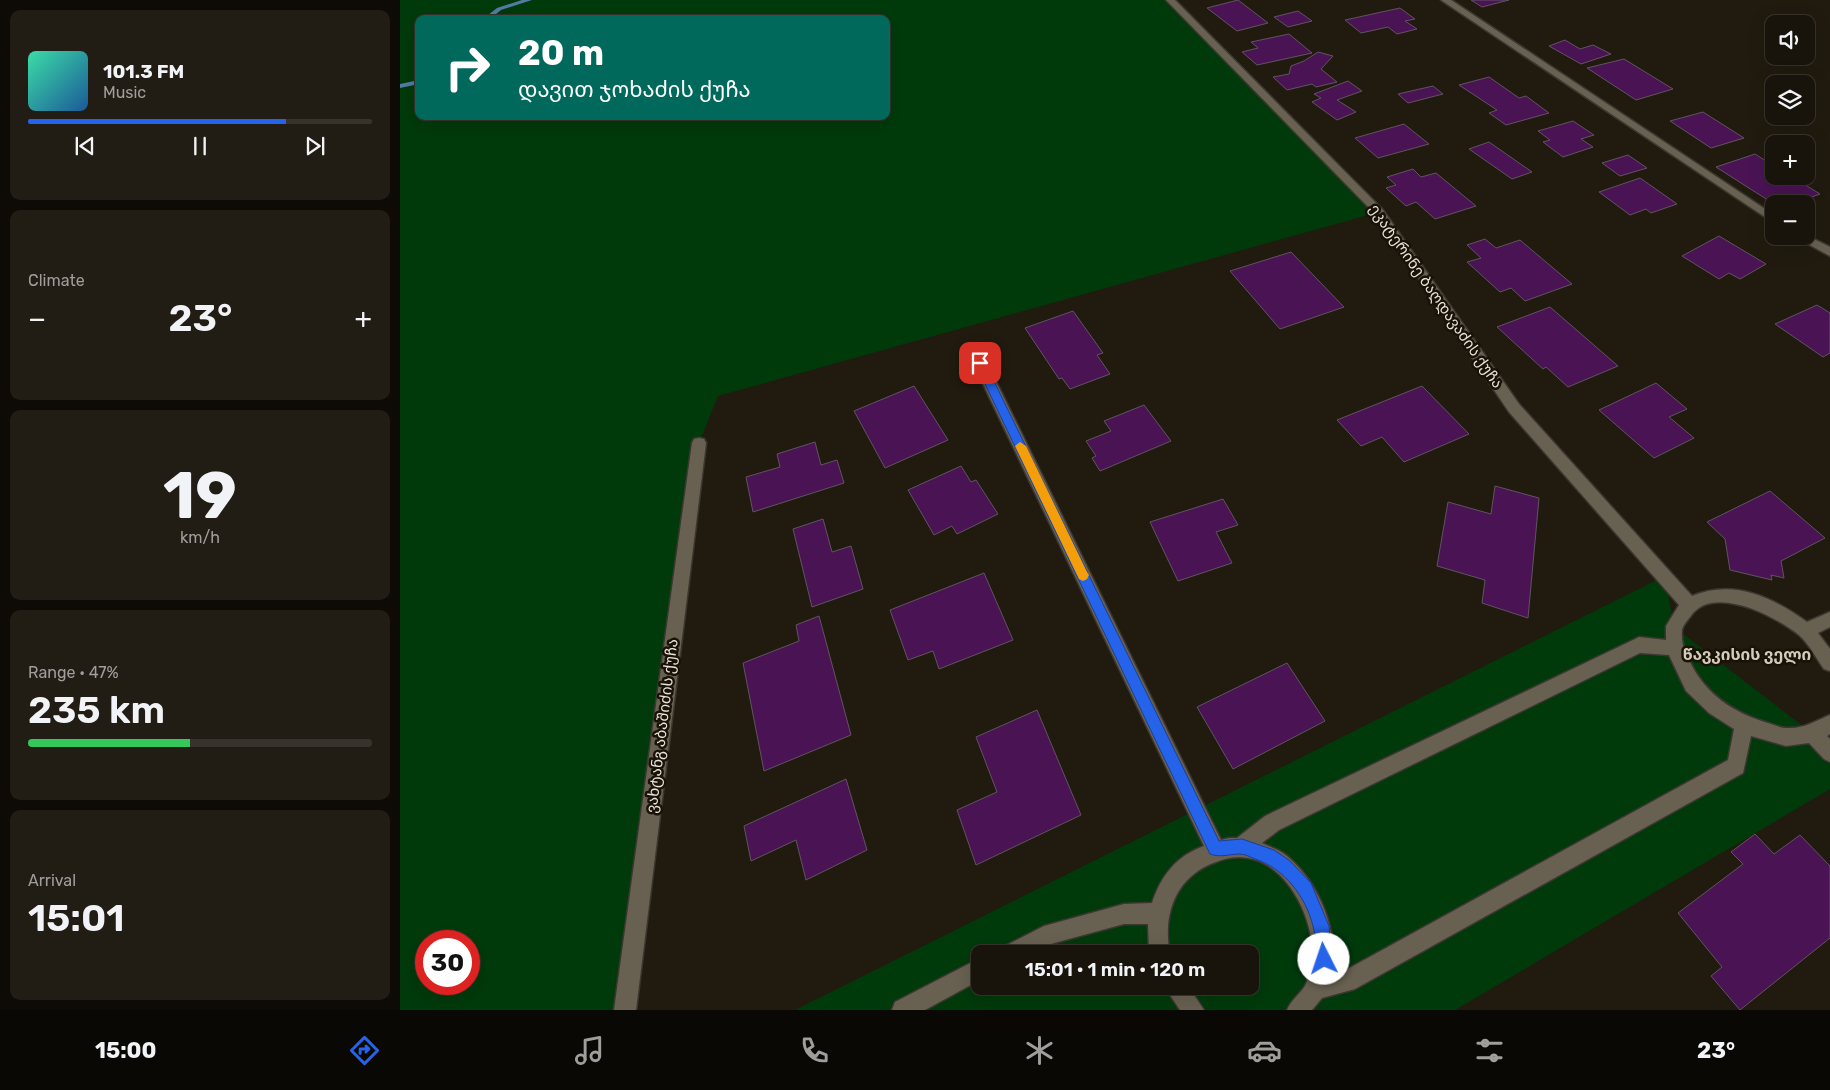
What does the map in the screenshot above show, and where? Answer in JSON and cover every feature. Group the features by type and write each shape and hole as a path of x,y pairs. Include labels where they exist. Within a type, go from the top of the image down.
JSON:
{"street":[{"name":"ეკატერინე ბაღდავაძის ქუჩა","path":"1170,0 1379,212 1514,408 1689,604"},
{"path":"1446,0 1765,214"},
{"path":"1815,244 1830,252"},
{"path":"980,363 1215,848"},
{"name":"ვახტანგ აბაშიძის ქუჩა","path":"625,1010 699,443"},
{"path":"1830,663 1806,631 1780,613 1762,604 1734,596 1709,596 1689,604 1674,626 1674,648 1692,685 1715,707 1744,725 1786,737 1812,734 1830,724"},
{"path":"1806,631 1830,619"},
{"path":"1242,847 1272,823 1639,644 1674,648"},
{"path":"1315,990 1348,981 1736,766 1744,725"},
{"path":"1812,734 1830,753"},
{"path":"1158,945 1159,913 1165,892 1181,868 1215,848 1242,847 1268,856 1284,866 1305,889 1321,926 1324,959 1315,990 1298,1010"},
{"path":"1027,945 1044,936 1124,914 1159,913"},
{"path":"903,1010 971,974"},
{"path":"1181,995 1193,1010"}],"green space":[{"path":"400,0 1170,0 1379,212 718,396 699,443 625,1010 400,1010"},
{"path":"1665,576 1674,627 1813,734 1830,753 1830,789 1455,1010 795,1010"}],"building":[{"path":"1238,0 1268,23 1237,31 1207,8"},
{"path":"1471,0 1509,0 1482,7"},
{"path":"1400,8 1415,19 1405,21 1417,29 1397,34 1388,27 1361,33 1345,20"},
{"path":"1298,11 1312,21 1288,27 1274,17"},
{"path":"1289,34 1312,53 1257,65 1242,52 1258,48 1251,42"},
{"path":"1565,40 1580,49 1593,45 1611,54 1581,64 1549,46"},
{"path":"1318,52 1333,56 1321,69 1337,82 1316,87 1312,84 1287,90 1273,77 1289,74 1291,66 1304,61"},
{"path":"1624,59 1673,89 1636,100 1587,68"},
{"path":"1489,77 1519,98 1526,96 1549,113 1506,125 1489,113 1497,110 1459,85"},
{"path":"1348,81 1362,91 1337,100 1356,112 1337,120 1312,102 1321,98 1314,94"},
{"path":"1433,86 1443,94 1408,103 1398,94"},
{"path":"1703,112 1744,138 1711,148 1670,121"},
{"path":"1573,121 1594,135 1581,139 1593,147 1563,157 1543,142 1550,140 1538,131"},
{"path":"1404,124 1429,144 1378,158 1355,138"},
{"path":"1489,142 1532,172 1512,179 1469,149"},
{"path":"1755,154 1765,160 1765,185 1806,185 1820,194 1815,196 1765,195 1765,198 1716,167"},
{"path":"1628,155 1647,168 1620,176 1602,163"},
{"path":"1413,169 1421,177 1436,173 1476,206 1435,219 1416,202 1406,206 1386,188 1396,185 1387,177"},
{"path":"1640,178 1677,204 1651,213 1646,209 1630,215 1599,192"},
{"path":"1719,236 1766,264 1740,279 1729,273 1719,279 1682,256"},
{"path":"1485,239 1496,248 1520,240 1572,284 1525,301 1511,288 1500,292 1467,262 1481,258 1467,245"},
{"path":"1291,252 1344,307 1280,329 1230,271"},
{"path":"1817,305 1830,313 1830,353 1823,357 1775,324"},
{"path":"1550,307 1618,366 1568,387 1546,367 1543,369 1497,327"},
{"path":"1073,311 1103,353 1097,355 1110,374 1070,389 1062,378 1059,379 1025,328"},
{"path":"1656,383 1687,409 1669,417 1694,438 1654,458 1599,410"},
{"path":"914,386 948,440 885,468 854,411"},
{"path":"1422,386 1469,434 1404,462 1382,437 1361,446 1337,420"},
{"path":"1144,405 1171,441 1100,471 1092,458 1096,456 1086,441 1111,431 1104,421"},
{"path":"815,442 821,465 837,460 844,483 753,512 746,477 780,467 777,454"},
{"path":"961,466 971,482 976,480 998,514 957,534 952,526 934,535 908,490"},
{"path":"1495,486 1539,498 1528,618 1482,603 1485,580 1437,566 1448,502 1491,514"},
{"path":"1770,491 1825,538 1781,561 1784,578 1771,575 1772,580 1730,570 1725,539 1707,522"},
{"path":"1223,499 1238,525 1216,532 1232,563 1178,581 1150,522"},
{"path":"823,519 832,552 851,546 863,589 812,607 793,529"},
{"path":"984,573 1013,640 939,669 933,651 908,660 890,610"},
{"path":"819,616 851,735 764,771 743,663 799,641 796,625"},
{"path":"1287,663 1325,721 1233,769 1197,707"},
{"path":"1037,710 1081,815 976,865 957,810 997,792 976,737"},
{"path":"846,779 867,850 806,880 796,840 751,861 744,826"},
{"path":"1755,834 1774,854 1800,835 1830,866 1830,938 1740,1010 1711,976 1722,967 1678,913 1743,864 1731,852"}],"waterway":[{"path":"491,15 499,9 529,0"},
{"path":"400,86 415,83"}],"slow traffic":[{"path":"1020,446 1083,575"}],"district":[{"name":"წავკისის ველი","path":"1747,654"}],"route":[{"path":"980,363 1215,848 1242,847 1268,856 1284,866 1305,889 1321,926 1324,959"}]}
